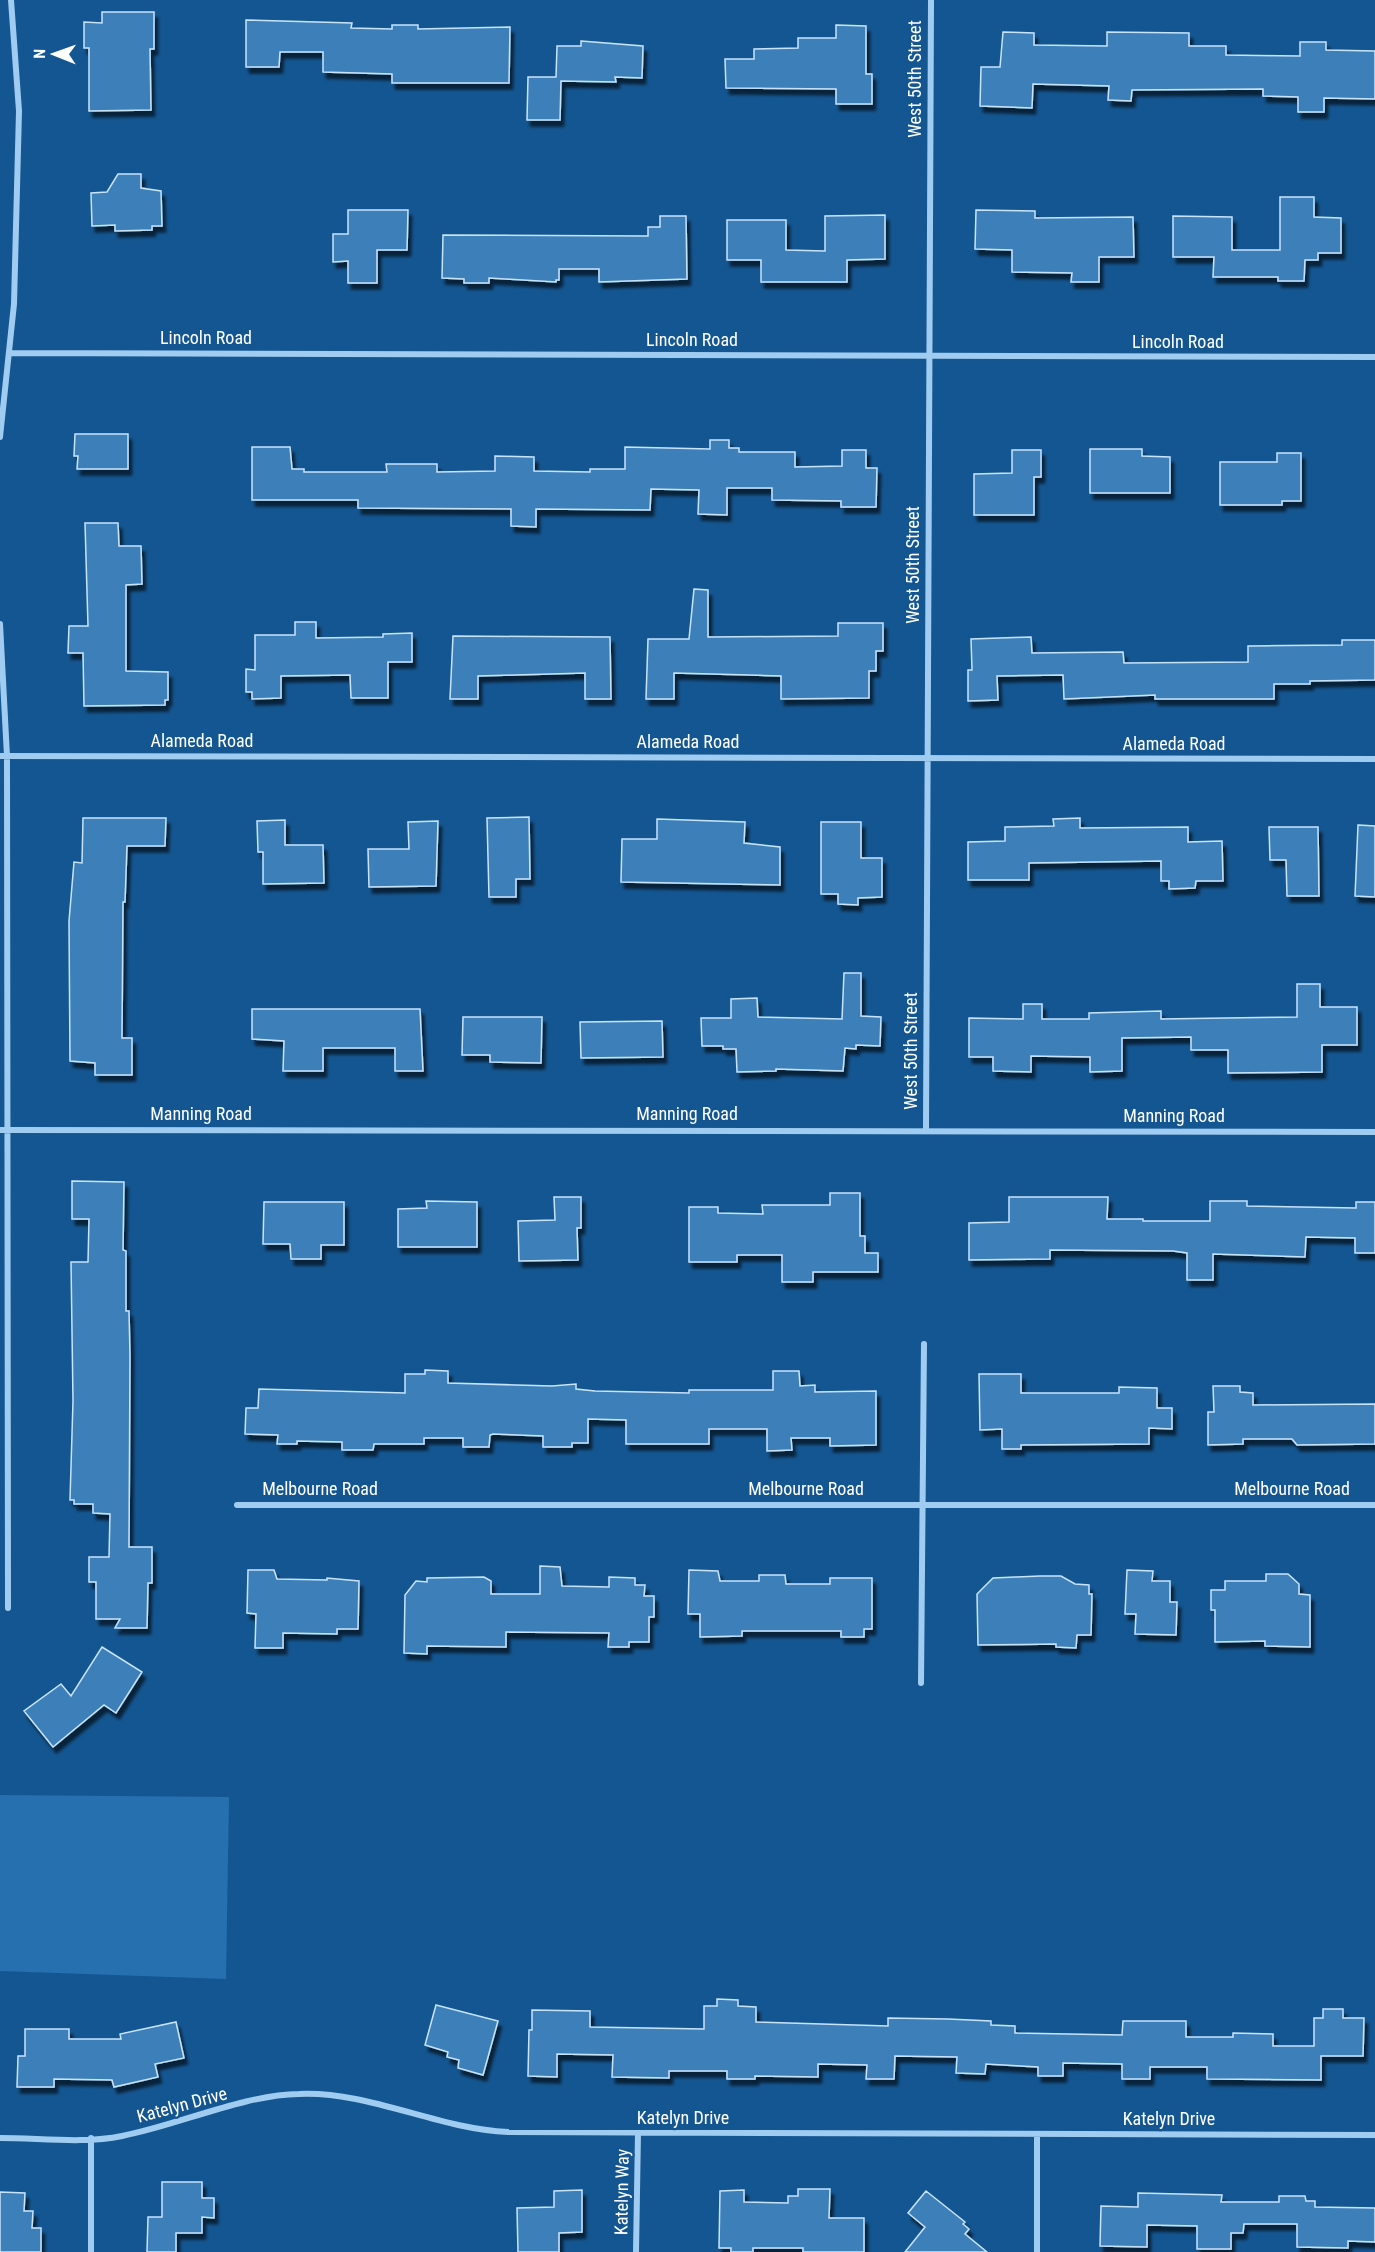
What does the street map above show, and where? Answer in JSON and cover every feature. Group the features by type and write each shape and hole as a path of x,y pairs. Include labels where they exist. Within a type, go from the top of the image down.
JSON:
{"street":[{"path":"0,437 14,304 19,111 11,0"},
{"name":"West 50th Street","path":"926,1130 931,0"},
{"name":"Lincoln Road","path":"9,353 1375,357"},
{"path":"0,624 4,756 3,1130 8,1608"},
{"name":"Alameda Road","path":"4,756 1375,759"},
{"name":"Manning Road","path":"3,1130 1375,1132"},
{"path":"921,1683 924,1344"},
{"name":"Melbourne Road","path":"237,1504 1375,1505"},
{"name":"Katelyn Drive","path":"0,2138 91,2138 137,2133 270,2097 313,2093 339,2096 491,2131 1375,2135"},
{"name":"Katelyn Way","path":"636,2252 638,2133"},
{"path":"1037,2134 1037,2252"},
{"path":"91,2138 91,2252"}],"shaded area":[{"path":"0,1795 229,1797 226,1979 0,1971"}],"building":[{"path":"102,12 154,12 154,49 150,49 151,110 89,111 89,48 84,48 84,22 102,23"},
{"path":"246,20 352,23 351,28 392,29 392,25 418,25 418,29 510,27 509,83 392,83 392,74 323,72 323,52 280,52 279,67 246,67"},
{"path":"836,25 866,26 866,74 872,74 872,104 836,104 836,89 726,88 725,59 754,59 754,49 798,48 798,38 836,38"},
{"path":"1003,32 1034,33 1034,45 1107,46 1107,32 1189,33 1189,46 1226,46 1226,55 1300,56 1300,42 1326,42 1326,50 1375,51 1375,99 1324,98 1324,112 1298,112 1298,97 1263,96 1263,89 1132,90 1131,101 1108,100 1109,86 1033,84 1032,108 980,106 981,67 1000,67"},
{"path":"581,41 643,46 642,78 615,77 616,82 561,81 560,120 527,120 528,77 556,77 557,46 581,46"},
{"path":"118,174 141,174 141,188 161,191 162,226 152,226 152,230 115,231 115,225 92,226 91,193 107,192"},
{"path":"1280,197 1314,197 1314,217 1341,218 1341,253 1318,253 1318,260 1305,260 1304,281 1278,281 1278,277 1213,277 1214,257 1173,257 1173,216 1232,217 1232,250 1280,250"},
{"path":"348,210 408,210 407,250 377,250 377,283 348,283 348,261 333,262 333,234 348,234"},
{"path":"976,210 1035,211 1035,218 1133,217 1134,257 1099,257 1099,282 1071,282 1072,273 1012,272 1012,250 975,249"},
{"path":"885,215 885,259 847,260 847,282 761,282 761,260 727,260 727,220 786,220 786,250 825,251 825,216"},
{"path":"660,216 686,216 687,279 599,282 599,269 559,269 559,280 556,282 489,278 489,283 464,283 464,279 442,278 443,235 648,236 648,227 660,227"},
{"path":"75,434 128,434 128,469 77,469 78,456 74,456"},
{"path":"710,440 729,440 729,448 739,448 739,452 795,452 795,467 842,466 842,450 866,450 866,468 877,468 876,507 841,507 841,501 772,500 772,488 727,488 727,515 698,514 699,490 651,489 650,510 536,509 536,527 511,526 511,509 358,508 358,500 252,500 252,447 290,447 292,469 304,469 304,472 387,472 386,464 437,464 437,472 495,471 495,456 534,457 534,471 590,472 590,469 625,469 625,447 710,449"},
{"path":"1090,449 1142,449 1142,456 1170,457 1170,493 1090,493"},
{"path":"1012,450 1041,450 1041,477 1034,477 1034,515 974,515 974,474 1012,473"},
{"path":"1277,453 1301,453 1301,501 1282,501 1282,505 1220,505 1220,462 1277,462"},
{"path":"85,523 118,523 119,546 141,546 142,584 126,585 126,671 168,672 168,700 165,700 165,705 84,706 83,653 68,653 69,626 88,626"},
{"path":"694,589 708,590 708,637 838,636 838,623 883,623 883,651 876,651 876,671 869,671 869,698 781,699 781,676 674,673 674,699 646,699 648,639 689,639"},
{"path":"295,622 316,622 316,638 383,637 383,634 412,633 412,662 388,662 388,698 351,698 350,675 281,676 281,698 252,699 252,692 246,692 246,669 255,670 255,635 295,635"},
{"path":"453,636 610,637 611,699 585,699 585,673 478,676 478,699 450,699"},
{"path":"1031,637 1032,653 1123,652 1124,663 1248,662 1248,646 1342,645 1342,640 1375,640 1375,680 1274,684 1274,699 1155,699 1155,695 1064,699 1063,675 997,676 998,700 968,701 968,670 972,670 971,639"},
{"path":"529,817 530,879 516,879 516,897 489,897 487,818"},
{"path":"83,818 166,818 165,846 127,846 125,902 123,902 122,1038 132,1038 132,1075 95,1075 95,1063 70,1061 69,921 74,862 82,863"},
{"path":"1080,818 1080,828 1188,827 1188,842 1222,841 1223,881 1196,881 1195,888 1169,889 1169,881 1161,881 1161,861 1029,863 1029,880 968,880 968,842 1005,841 1005,827 1054,826 1053,819"},
{"path":"657,819 745,822 744,843 780,847 780,885 621,882 622,839 657,839"},
{"path":"285,820 285,845 323,845 324,883 263,884 263,852 258,852 257,821"},
{"path":"438,821 436,886 369,887 368,849 409,849 408,822"},
{"path":"821,822 861,822 861,858 882,858 882,897 858,898 858,905 838,904 838,894 821,894"},
{"path":"1358,825 1375,826 1375,897 1355,896"},
{"path":"1269,827 1318,827 1319,896 1287,896 1286,860 1270,860"},
{"path":"844,973 861,973 861,1016 881,1017 880,1046 856,1045 856,1049 845,1048 843,1071 776,1069 776,1071 737,1072 736,1049 723,1049 723,1046 702,1046 701,1018 731,1018 731,999 757,998 758,1017 842,1019"},
{"path":"1297,984 1320,984 1320,1007 1357,1007 1357,1045 1322,1045 1322,1072 1228,1073 1228,1050 1191,1050 1191,1037 1122,1038 1122,1071 1090,1072 1090,1057 1031,1056 1031,1072 993,1071 993,1057 969,1057 969,1018 1023,1019 1023,1004 1042,1004 1042,1019 1089,1019 1089,1013 1161,1011 1161,1019 1297,1017"},
{"path":"252,1009 420,1009 423,1071 395,1071 395,1048 323,1048 323,1071 283,1071 284,1041 252,1039"},
{"path":"463,1017 542,1017 541,1063 490,1062 490,1055 462,1055"},
{"path":"662,1021 663,1057 581,1058 580,1022"},
{"path":"72,1181 124,1182 123,1250 126,1251 126,1311 129,1311 130,1356 129,1547 152,1547 152,1583 148,1583 147,1628 115,1628 120,1619 96,1619 96,1582 89,1582 89,1557 109,1557 110,1514 93,1513 93,1504 74,1504 74,1500 70,1500 73,1401 71,1262 88,1262 89,1219 72,1219"},
{"path":"830,1193 860,1193 860,1236 865,1236 865,1253 878,1253 878,1272 813,1272 813,1282 782,1282 782,1255 737,1255 737,1262 689,1262 689,1207 718,1207 718,1213 763,1214 762,1205 830,1205"},
{"path":"554,1197 581,1197 581,1228 577,1228 578,1260 519,1261 518,1221 555,1220"},
{"path":"1009,1197 1108,1197 1107,1219 1143,1219 1143,1221 1210,1221 1210,1201 1247,1201 1247,1206 1356,1208 1356,1202 1375,1202 1375,1253 1355,1253 1355,1238 1306,1237 1305,1257 1213,1254 1213,1280 1187,1280 1187,1253 1173,1251 1050,1250 1050,1259 969,1260 969,1223 1009,1222"},
{"path":"426,1201 477,1202 477,1247 398,1247 398,1209 427,1208"},
{"path":"264,1202 344,1202 344,1245 321,1245 321,1259 291,1259 290,1244 263,1244"},
{"path":"425,1370 448,1371 448,1383 552,1386 576,1384 576,1389 595,1391 689,1393 689,1390 773,1390 773,1371 799,1371 800,1386 815,1385 815,1392 876,1391 876,1445 830,1446 830,1438 791,1438 792,1450 767,1451 767,1429 709,1429 709,1444 626,1444 626,1420 588,1419 588,1443 572,1443 572,1447 543,1447 543,1436 493,1434 490,1435 489,1447 463,1447 463,1438 424,1438 424,1444 374,1444 373,1450 342,1450 342,1442 297,1441 297,1444 277,1444 278,1435 245,1434 246,1408 258,1408 259,1389 405,1393 405,1374 425,1374"},
{"path":"979,1374 1021,1374 1021,1393 1119,1393 1119,1387 1157,1388 1157,1408 1172,1408 1172,1429 1149,1428 1149,1444 1021,1445 1021,1449 1002,1449 1002,1429 980,1430"},
{"path":"1213,1386 1240,1386 1240,1392 1253,1393 1253,1405 1375,1404 1375,1444 1297,1445 1292,1439 1243,1439 1243,1444 1208,1445 1208,1412 1214,1412"},
{"path":"540,1566 560,1567 562,1586 609,1587 609,1577 635,1578 635,1585 645,1585 644,1596 654,1596 654,1617 649,1617 649,1642 629,1642 629,1647 608,1647 609,1633 506,1632 506,1647 427,1646 427,1654 404,1653 405,1595 416,1581 427,1582 427,1578 484,1577 491,1581 491,1594 540,1594"},
{"path":"248,1570 274,1570 277,1579 327,1580 327,1578 359,1581 358,1629 337,1629 337,1634 283,1633 283,1648 255,1648 256,1614 247,1613"},
{"path":"689,1570 718,1571 720,1581 759,1581 759,1575 785,1575 786,1584 830,1584 830,1578 872,1578 872,1629 864,1629 864,1637 841,1637 841,1631 742,1631 742,1636 700,1637 700,1614 688,1614"},
{"path":"1127,1570 1153,1571 1152,1581 1170,1581 1170,1602 1177,1602 1176,1635 1135,1634 1136,1614 1125,1614"},
{"path":"1266,1574 1288,1574 1299,1584 1299,1594 1310,1595 1310,1647 1265,1646 1265,1641 1215,1642 1215,1610 1211,1610 1211,1590 1225,1590 1225,1581 1266,1581"},
{"path":"1061,1576 1075,1584 1089,1585 1089,1594 1092,1594 1091,1635 1077,1635 1076,1648 1056,1647 1056,1644 978,1645 977,1594 993,1578"},
{"path":"102,1647 142,1672 116,1713 104,1705 53,1747 24,1711 61,1684 71,1696"},
{"path":"717,1999 738,2000 738,2006 756,2007 756,2022 888,2026 888,2018 948,2019 991,2021 991,2025 1015,2026 1015,2033 1122,2035 1123,2021 1186,2021 1186,2037 1233,2037 1233,2033 1273,2034 1273,2046 1314,2046 1314,2018 1323,2018 1323,2009 1343,2009 1343,2018 1364,2018 1363,2056 1321,2056 1321,2080 1207,2079 1207,2067 1150,2067 1150,2079 1122,2079 1122,2064 1063,2063 1063,2076 1038,2076 1038,2067 986,2064 985,2074 956,2073 957,2057 895,2056 894,2079 866,2079 867,2065 818,2064 818,2077 755,2076 755,2079 727,2079 727,2071 669,2071 669,2078 612,2077 613,2055 557,2054 557,2077 528,2076 532,2010 590,2011 590,2027 704,2029 704,2006 717,2006"},
{"path":"436,2005 498,2021 483,2075 458,2068 459,2060 447,2057 448,2052 425,2045"},
{"path":"176,2022 184,2058 155,2064 158,2077 114,2087 112,2080 54,2079 54,2087 17,2087 18,2056 25,2056 25,2029 69,2029 69,2039 121,2039 120,2034"},
{"path":"162,2182 202,2182 202,2198 214,2198 214,2218 202,2217 202,2233 176,2233 176,2252 147,2252 148,2217 162,2217"},
{"path":"798,2189 830,2189 829,2218 864,2218 864,2252 803,2252 803,2248 753,2248 753,2252 731,2252 731,2248 719,2248 720,2191 744,2190 744,2202 788,2203 788,2196 798,2196"},
{"path":"582,2190 582,2232 559,2233 559,2252 518,2252 517,2208 554,2207 554,2191"},
{"path":"926,2191 965,2222 963,2224 969,2229 965,2234 987,2252 905,2252 925,2227 908,2213"},
{"path":"0,2192 25,2193 24,2211 33,2211 32,2228 41,2228 41,2252 0,2252"},
{"path":"1138,2193 1222,2195 1221,2202 1279,2202 1279,2196 1305,2196 1306,2201 1315,2201 1315,2207 1375,2208 1375,2242 1348,2241 1348,2248 1297,2247 1297,2224 1244,2224 1243,2233 1231,2233 1231,2249 1197,2249 1197,2226 1147,2225 1147,2247 1100,2246 1101,2206 1138,2207"}]}
